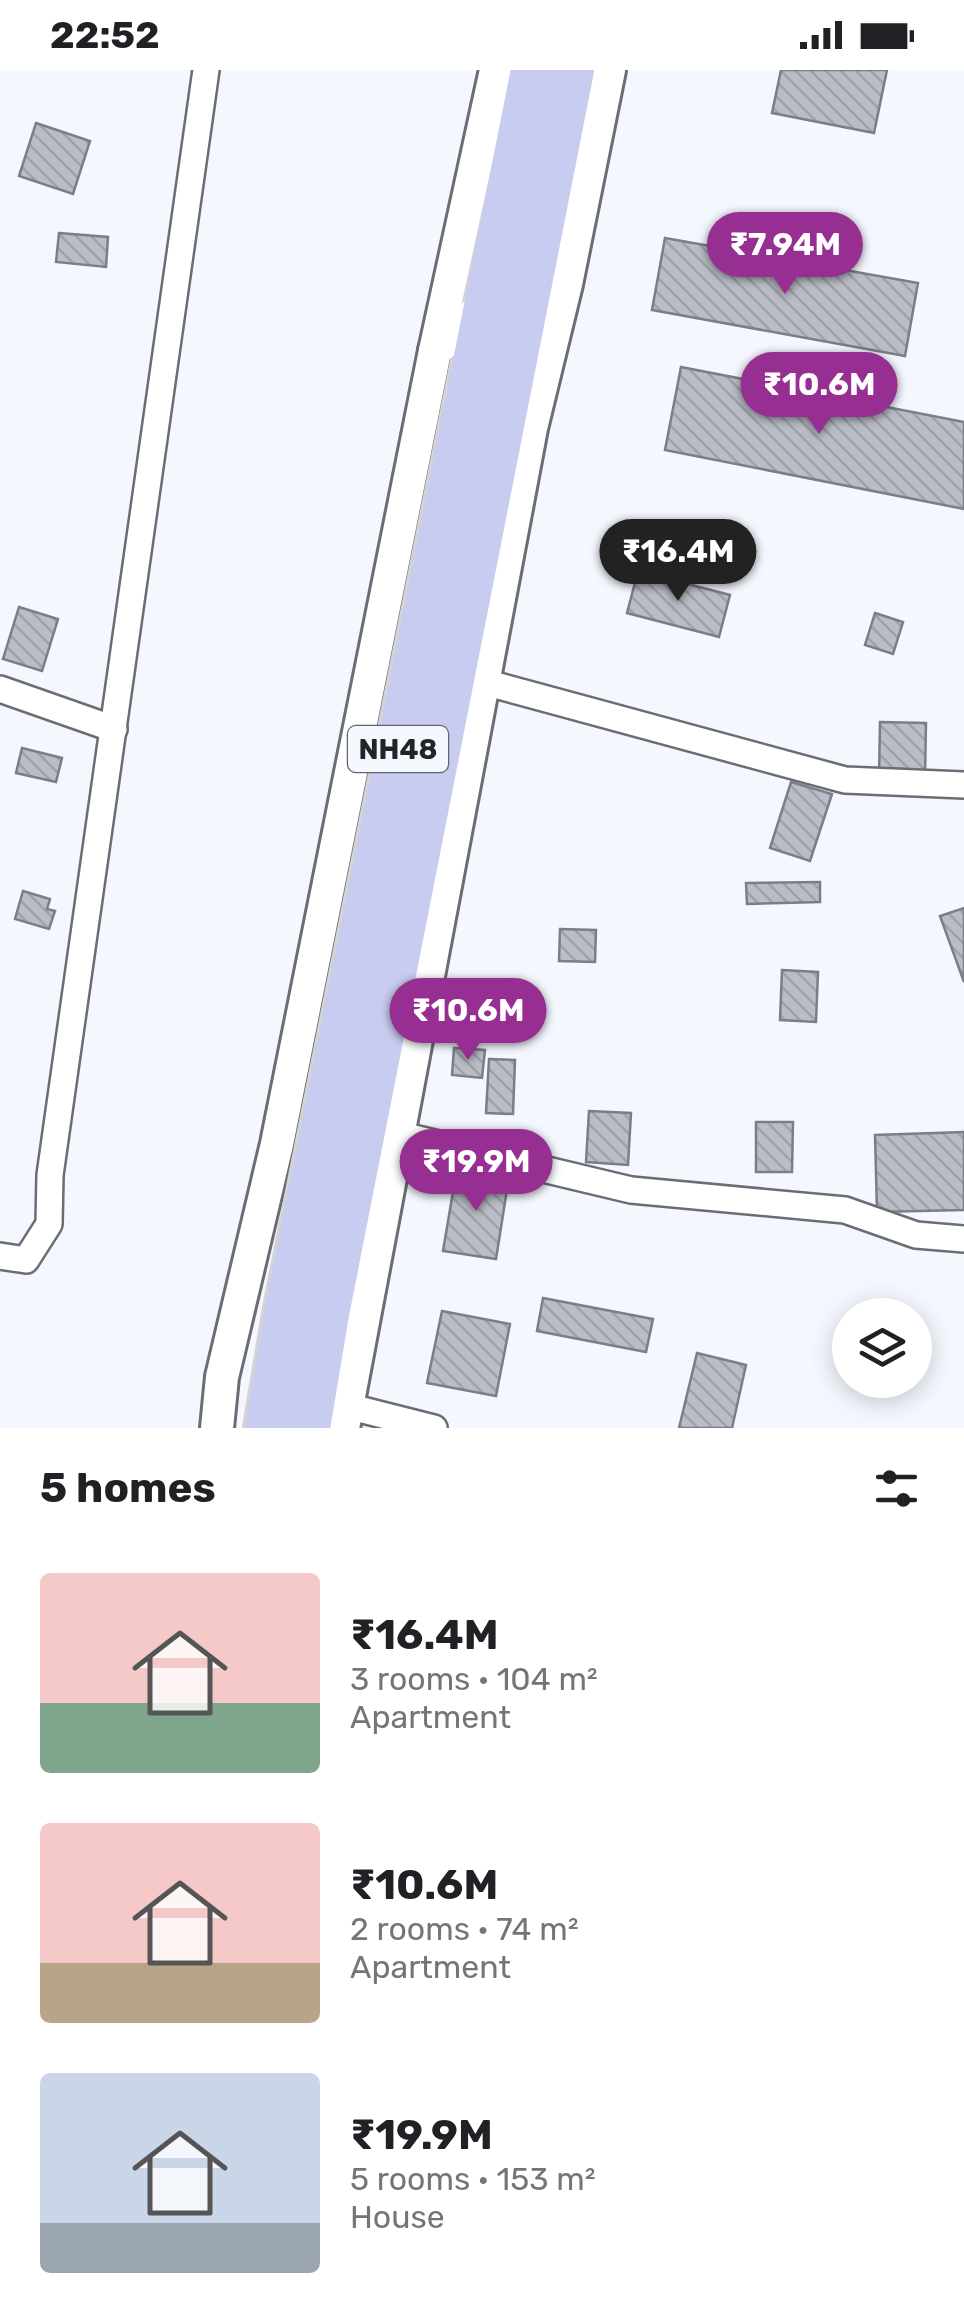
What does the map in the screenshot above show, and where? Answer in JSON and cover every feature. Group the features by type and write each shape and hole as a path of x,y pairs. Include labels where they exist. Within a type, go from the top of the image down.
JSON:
{"highway":[{"name":"NH48","path":"266,1428 532,70"},
{"name":"NH48","path":"309,1428 328,1314 572,70"}],"street":[{"path":"0,1256 26,1260 49,1224 50,1176 206,70"},
{"path":"218,1428 222,1378 280,1125 496,70"},
{"path":"434,1428 345,1417 531,428 566,284 609,70"},
{"path":"436,350 486,303"},
{"path":"484,682 844,780 964,785"},
{"path":"0,689 114,729"},
{"path":"397,1134 630,1190 845,1210 916,1235 964,1239"}],"building":[{"path":"781,70 887,70 874,133 772,113"},
{"path":"36,123 90,141 73,194 19,176"},
{"path":"59,233 108,237 106,267 56,262"},
{"path":"665,238 918,283 905,356 652,310"},
{"path":"681,367 964,422 964,509 665,450"},
{"path":"638,571 730,595 719,637 627,613"},
{"path":"19,607 58,619 42,671 3,659"},
{"path":"875,613 903,622 893,654 865,645"},
{"path":"880,722 926,723 925,777 879,777"},
{"path":"22,748 62,758 56,782 16,773"},
{"path":"791,782 832,794 810,861 770,848"},
{"path":"820,882 820,902 747,904 746,883"},
{"path":"23,891 50,899 47,909 55,911 49,929 15,919"},
{"path":"964,908 964,982 940,916"},
{"path":"560,929 596,930 595,962 559,961"},
{"path":"782,970 818,972 816,1022 780,1020"},
{"path":"454,1048 485,1050 482,1078 452,1075"},
{"path":"489,1059 515,1060 513,1114 486,1113"},
{"path":"589,1111 631,1113 628,1165 586,1162"},
{"path":"756,1122 793,1122 792,1172 756,1172"},
{"path":"964,1132 964,1210 877,1212 875,1135"},
{"path":"457,1168 509,1177 496,1259 443,1251"},
{"path":"543,1298 653,1319 646,1352 537,1331"},
{"path":"442,1311 510,1324 496,1396 427,1383"},
{"path":"697,1353 746,1365 732,1428 679,1428"}]}
